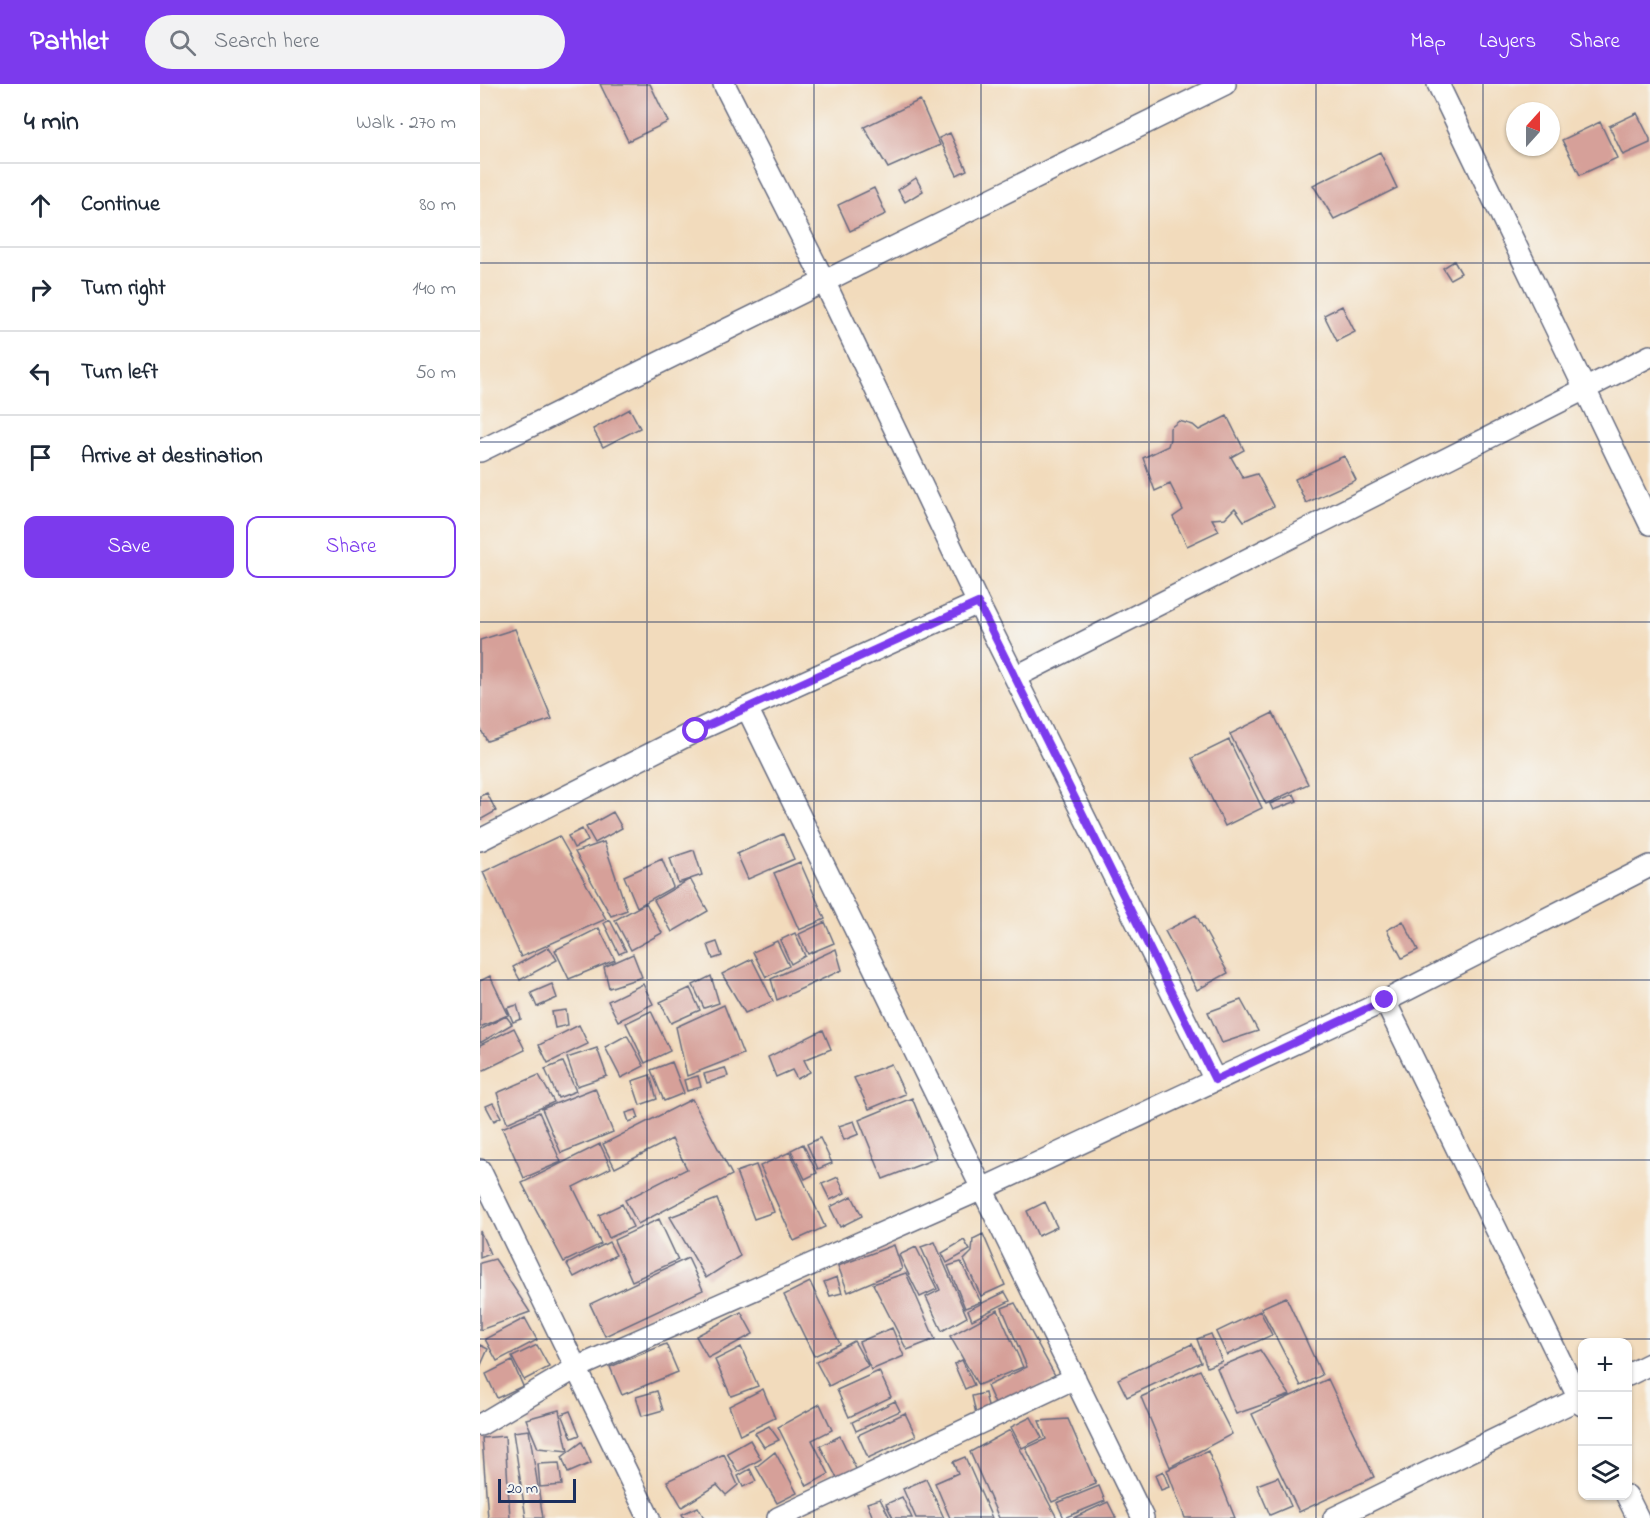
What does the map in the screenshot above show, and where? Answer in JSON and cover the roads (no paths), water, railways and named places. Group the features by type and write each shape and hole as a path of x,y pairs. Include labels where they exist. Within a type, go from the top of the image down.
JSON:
{"street":[{"path":"724,84 824,281 978,603 1215,1080"},
{"path":"480,451 1224,84"},
{"path":"1438,84 1650,524"},
{"path":"1015,677 1650,356"},
{"path":"480,840 686,736 978,603"},
{"path":"747,708 1143,1518"},
{"path":"480,1425 576,1368 982,1190 1385,1000 1650,866"},
{"path":"1385,1000 1578,1394"},
{"path":"480,1170 648,1518"},
{"path":"1632,1373 1650,1364"},
{"path":"778,1518 1075,1378"},
{"path":"1334,1518 1578,1401"},
{"path":"1629,1500 1638,1518"}]}
